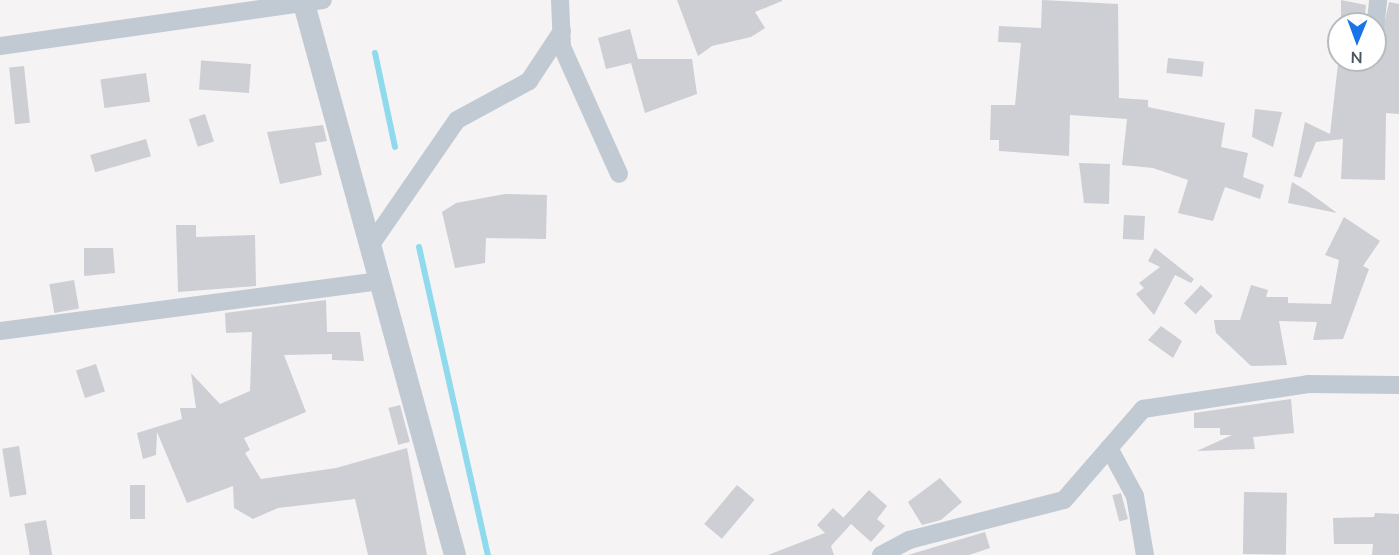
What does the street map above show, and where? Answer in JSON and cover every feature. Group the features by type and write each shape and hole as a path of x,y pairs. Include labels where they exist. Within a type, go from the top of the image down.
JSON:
{"street":[{"path":"560,0 562,47 619,174"},
{"path":"0,46 168,20 310,2 370,246 382,281 455,555"},
{"path":"370,246 457,120 529,81 562,31"},
{"path":"0,331 382,281"},
{"path":"881,555 909,540 1064,500 1133,417 1157,405 1308,384 1399,386"},
{"path":"1109,448 1135,496 1144,555"}],"building":[{"path":"677,0 782,1 755,12 765,28 751,37 712,46 698,56"},
{"path":"1042,0 1118,4 1119,98 1148,100 1148,107 1225,123 1221,147 1248,153 1243,177 1264,185 1260,199 1225,187 1213,221 1178,213 1188,180 1153,168 1122,165 1127,119 1070,115 1069,156 999,151 999,140 990,140 991,105 1015,105 1021,43 998,42 999,26 1041,28"},
{"path":"1341,0 1366,5 1365,12 1341,12"},
{"path":"1389,2 1399,4 1399,114 1386,113 1385,180 1341,179 1343,139 1316,142 1301,178 1294,176 1305,122 1330,134 1337,72 1387,72 1387,12"},
{"path":"630,29 638,59 692,59 697,94 645,113 631,63 606,69 598,38"},
{"path":"1168,58 1204,62 1202,77 1166,73"},
{"path":"201,61 251,64 249,93 199,89"},
{"path":"24,66 30,123 15,124 9,68"},
{"path":"146,73 150,102 104,108 100,79"},
{"path":"1255,109 1282,112 1273,147 1252,137"},
{"path":"205,114 214,142 198,147 189,119"},
{"path":"323,125 327,141 315,143 322,175 280,184 267,132"},
{"path":"146,139 151,156 95,172 90,155"},
{"path":"1079,163 1110,164 1109,204 1084,203"},
{"path":"1292,182 1307,191 1337,213 1288,203"},
{"path":"505,194 547,195 546,239 486,238 485,263 455,268 442,212 456,203"},
{"path":"1124,215 1145,216 1144,240 1123,239"},
{"path":"1344,217 1380,241 1363,266 1369,269 1343,339 1313,340 1317,322 1279,321 1287,365 1251,366 1216,333 1214,320 1240,320 1251,285 1268,290 1266,297 1288,297 1288,303 1331,304 1339,260 1325,255"},
{"path":"176,225 196,225 196,237 255,235 256,286 178,292"},
{"path":"84,248 113,248 115,273 84,276"},
{"path":"1155,248 1194,279 1191,283 1175,275 1154,315 1136,294 1144,288 1139,283 1160,267 1148,261"},
{"path":"74,280 79,309 54,313 49,284"},
{"path":"1201,285 1213,296 1196,314 1184,303"},
{"path":"326,300 327,332 360,332 364,361 332,360 332,354 284,355 306,412 244,438 250,450 245,453 261,479 336,468 407,448 427,555 368,555 355,499 278,508 253,519 234,508 233,486 187,503 157,432 156,455 143,459 137,433 182,419 180,408 196,408 191,373 220,404 250,391 252,332 226,333 225,313"},
{"path":"1161,326 1182,341 1173,358 1148,340"},
{"path":"96,364 105,392 85,398 76,370"},
{"path":"1291,399 1294,433 1253,437 1255,449 1197,451 1232,435 1220,435 1220,428 1194,428 1194,413"},
{"path":"400,405 410,442 398,445 388,408"},
{"path":"19,446 27,494 10,497 2,449"},
{"path":"940,478 962,502 941,520 922,525 908,502"},
{"path":"130,485 145,485 145,519 130,519"},
{"path":"737,485 755,500 722,539 704,524"},
{"path":"869,490 887,506 877,519 885,526 871,542 851,524 831,546 834,555 768,555 825,533 817,525 833,508 843,518"},
{"path":"1244,492 1287,493 1286,555 1243,554"},
{"path":"1121,493 1128,519 1119,521 1112,495"},
{"path":"1375,513 1399,514 1399,555 1372,555 1373,544 1334,544 1333,518 1374,517"},
{"path":"46,520 52,555 30,555 24,524"},
{"path":"985,532 990,548 969,555 908,555"}],"waterway":[{"path":"375,53 395,147"},
{"path":"419,247 488,555"}]}
